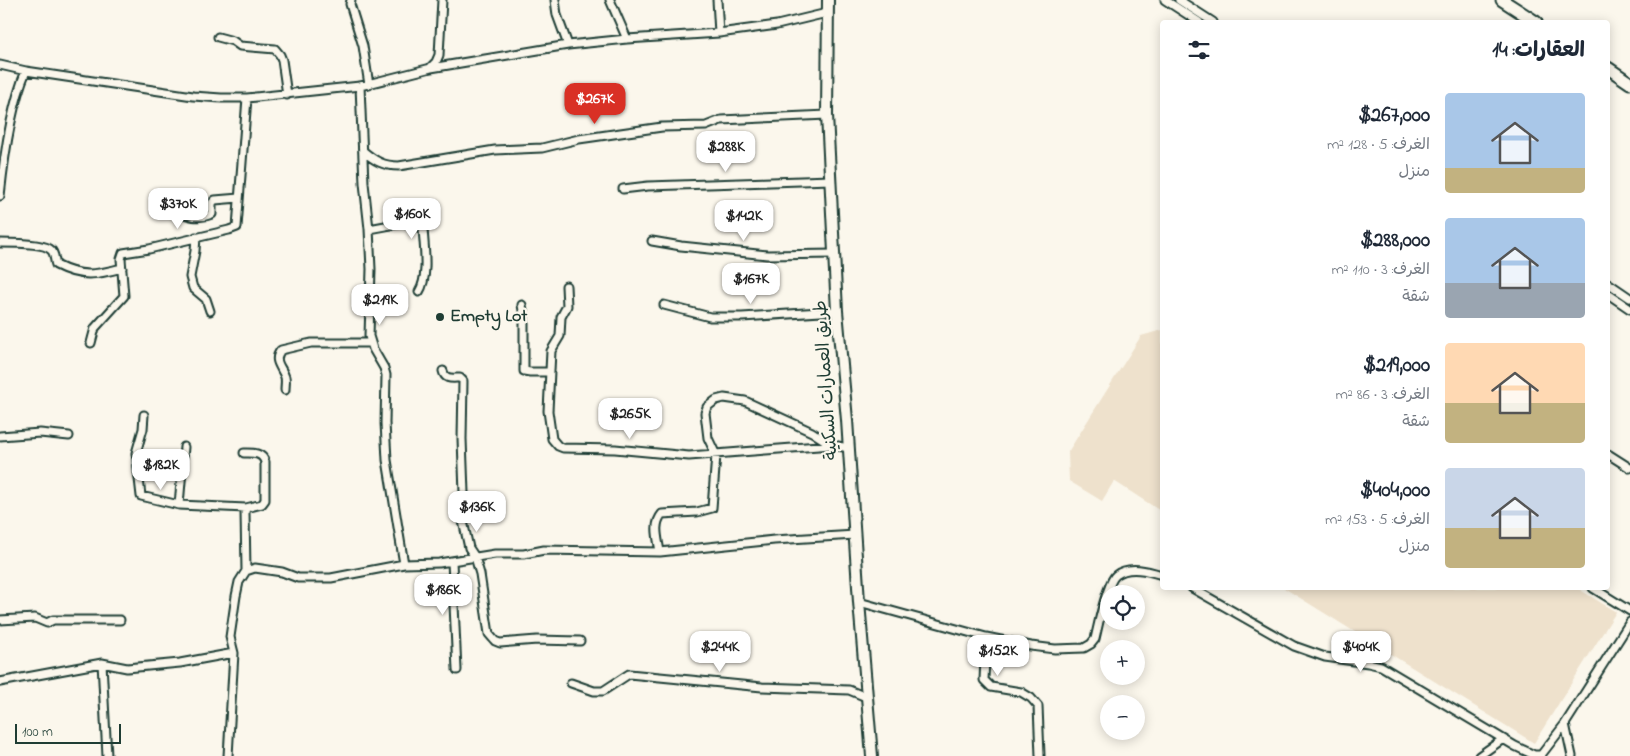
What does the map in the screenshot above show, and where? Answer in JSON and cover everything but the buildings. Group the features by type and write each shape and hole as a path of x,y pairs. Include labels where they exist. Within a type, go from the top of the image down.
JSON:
{"main road":[{"name":"طريق العمارات السكنية","path":"828,0 827,115 837,311 872,756"},
{"path":"1502,0 1533,20"},
{"path":"1610,69 1630,83"}],"street":[{"path":"351,0 350,4 363,46 369,85"},
{"path":"431,68 439,55 442,0"},
{"path":"555,0 556,10 568,45"},
{"path":"610,0 627,39"},
{"path":"717,0 719,33"},
{"path":"1165,0 1196,20"},
{"path":"1179,0 1210,20"},
{"path":"0,65 26,71 184,94 221,98 247,98 369,85 431,68 568,45 719,33 777,25 827,13"},
{"path":"218,37 233,41 240,46 275,49 282,60 287,95"},
{"path":"0,196 14,111 26,71"},
{"path":"360,86 364,183 371,269 369,336 386,375 385,423 387,460 404,564"},
{"path":"91,343 97,324 123,299 124,288 121,256 125,252 149,249 237,227 247,98"},
{"path":"363,151 383,165 399,166 495,150 542,148 579,139 662,127 706,126 721,120 827,115"},
{"path":"623,189 648,186 831,180"},
{"path":"162,207 190,217 208,215 212,214 212,203 215,200 239,198"},
{"path":"369,229 420,222 423,228 425,275 424,284 419,292"},
{"path":"196,237 190,277 194,288 206,299 210,311"},
{"path":"652,241 767,255 835,254"},
{"path":"0,242 38,245 48,248 53,253 56,265 83,275 99,274 122,268"},
{"path":"1610,284 1630,298"},
{"path":"566,286 567,306 561,317 560,336 551,351 548,411 552,439 558,446 563,448 614,449 689,456 832,445 849,448"},
{"path":"1610,295 1630,309"},
{"path":"522,305 524,316 524,371 550,372"},
{"path":"664,305 710,317 742,317 837,311"},
{"path":"285,390 285,377 278,362 278,354 281,350 310,343 371,343"},
{"path":"443,371 446,377 460,378 463,383 463,521 469,548 475,557 480,574 489,634 495,641 500,643 537,640 580,641"},
{"path":"660,552 656,529 657,520 662,514 697,512 712,508 716,455 708,438 706,410 713,402 724,398 738,399 812,432 832,445"},
{"path":"144,415 143,429 136,450 140,495 144,498 179,505 246,508 262,504 265,500 265,462 259,454 244,453"},
{"path":"0,436 40,433 70,436"},
{"path":"179,505 184,447"},
{"path":"1610,455 1630,468"},
{"path":"228,756 234,653 230,637 239,582 246,571 244,517 246,508"},
{"path":"246,571 255,568 282,572 298,578 331,578 404,564 452,561 495,554 524,554 544,550 660,552 825,535 855,535"},
{"path":"452,561 457,670"},
{"path":"859,602 986,637 1055,649 1084,648 1095,639 1108,590 1113,578 1117,574 1124,571 1141,570 1160,575"},
{"path":"1196,590 1294,646 1325,657 1381,666 1503,739 1534,755 1542,755 1565,724 1630,622"},
{"path":"1597,590 1630,611"},
{"path":"0,620 35,618 47,623 53,620 120,620"},
{"path":"986,637 984,680 991,687 1021,692 1031,698 1038,706 1040,756"},
{"path":"0,682 102,663 127,668 180,663 234,653"},
{"path":"102,663 107,756"},
{"path":"571,683 594,691 603,691 629,674 762,687 849,690 866,697"},
{"path":"1565,724 1572,756"},
{"path":"1479,756 1503,739"}],"shaded area":[{"path":"1160,331 1160,511 1114,481 1102,501 1069,481 1068,452 1141,336"},
{"path":"1287,590 1580,590 1616,612 1534,743"}],"place":[{"name":"Empty Lot","path":"440,317"}]}
